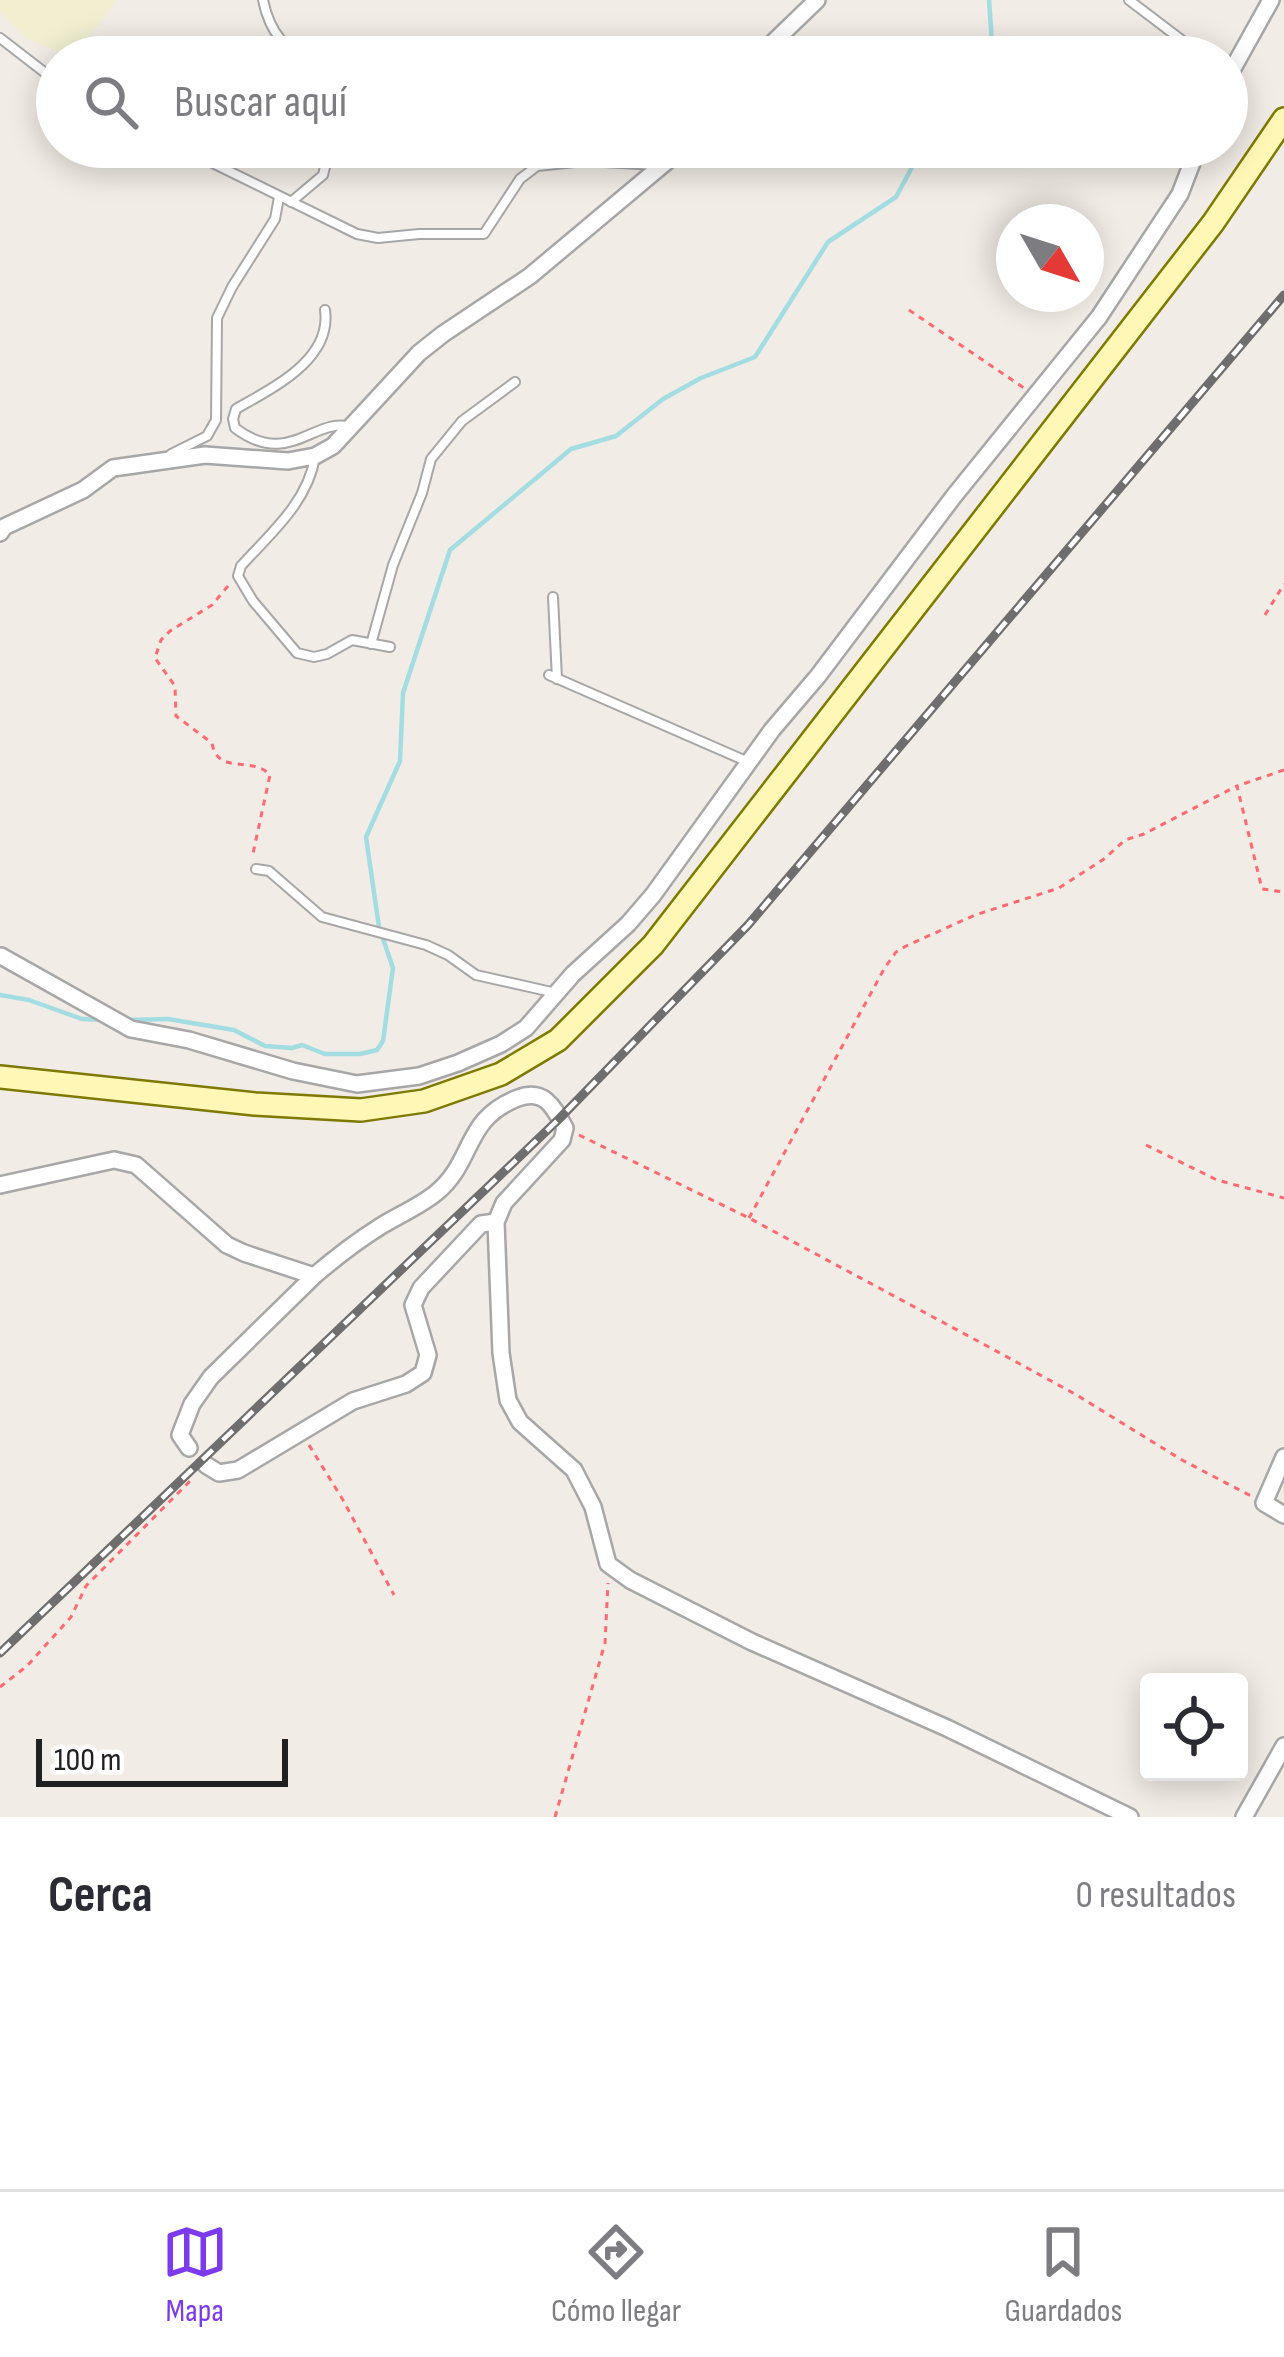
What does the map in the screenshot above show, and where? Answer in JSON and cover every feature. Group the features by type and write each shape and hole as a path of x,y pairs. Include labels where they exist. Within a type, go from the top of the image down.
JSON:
{"main road":[{"path":"0,1077 255,1105 361,1110 424,1101 469,1087 534,1057 558,1040 653,945 1213,223 1284,119"}],"street":[{"path":"780,36 817,0"},
{"path":"1248,40 1271,0"},
{"path":"1,525 83,490 113,468 205,454 288,460 333,446 419,353 530,276 660,168"},
{"path":"1,956 131,1029 344,1082 419,1076 458,1064 526,1028 653,895 748,762 1099,317 1180,194 1190,168"},
{"path":"189,1448 180,1435 192,1404 211,1377 314,1276 361,1238 440,1190 483,1118 495,1108 534,1094 551,1103 565,1128 562,1140 504,1204 496,1222 501,1354 508,1400 520,1421 574,1470 593,1507 608,1564 752,1642 947,1728 1130,1817"},
{"path":"0,1185 114,1160 136,1165 227,1244 314,1276"},
{"path":"206,1465 219,1473 238,1470 353,1401 406,1384 423,1372 428,1355 413,1305 421,1288 481,1224 496,1222"},
{"path":"1284,1457 1264,1503 1284,1515"},
{"path":"1244,1817 1284,1746"}],"lane":[{"path":"263,0 279,36"},
{"path":"1129,0 1176,36"},
{"path":"0,38 36,66"},
{"path":"222,168 357,234 378,238 484,234 520,179 534,168"},
{"path":"290,202 323,175 325,168"},
{"path":"163,460 207,436 216,420 218,318 275,219 279,197"},
{"path":"326,310 327,325 305,363 236,409 235,428 251,440 273,443 297,442 338,423 353,427"},
{"path":"371,644 431,459 462,421 515,382"},
{"path":"315,455 313,468 285,519 241,566 238,576 297,653 314,658 352,640 390,647"},
{"path":"553,597 553,677 748,762"},
{"path":"256,869 269,871 322,917 426,945 476,975 557,994"}],"path":[{"path":"909,310 1035,396"},
{"path":"238,576 212,605 170,631 155,658 175,686 176,716 212,743 220,761 261,766 270,776 252,857 256,869"},
{"path":"1264,615 1284,584"},
{"path":"749,1218 896,952 975,915 1059,888 1125,841 1237,786 1284,770"},
{"path":"1237,786 1262,889 1284,892"},
{"path":"565,1128 749,1218 1075,1394 1182,1460 1264,1503"},
{"path":"1146,1145 1217,1180 1284,1198"},
{"path":"302,1433 394,1595"},
{"path":"0,1687 27,1666 70,1617 86,1586 206,1465"},
{"path":"555,1817 605,1643 608,1564"}],"shaded area":[{"path":"0,0 116,0 89,36 36,36 36,42 0,11"}],"waterway":[{"path":"989,0 992,36"},
{"path":"128,1020 168,1019 234,1030 265,1046 302,1045 325,1054 377,1050 383,1041 393,968 379,927 366,837 400,761 403,693 450,550 571,449 616,436 663,399 755,357 828,242 896,197 912,168"},
{"path":"0,995 82,1019 104,1020"}],"railway":[{"path":"0,1653 560,1118 748,925 1284,295"}]}
